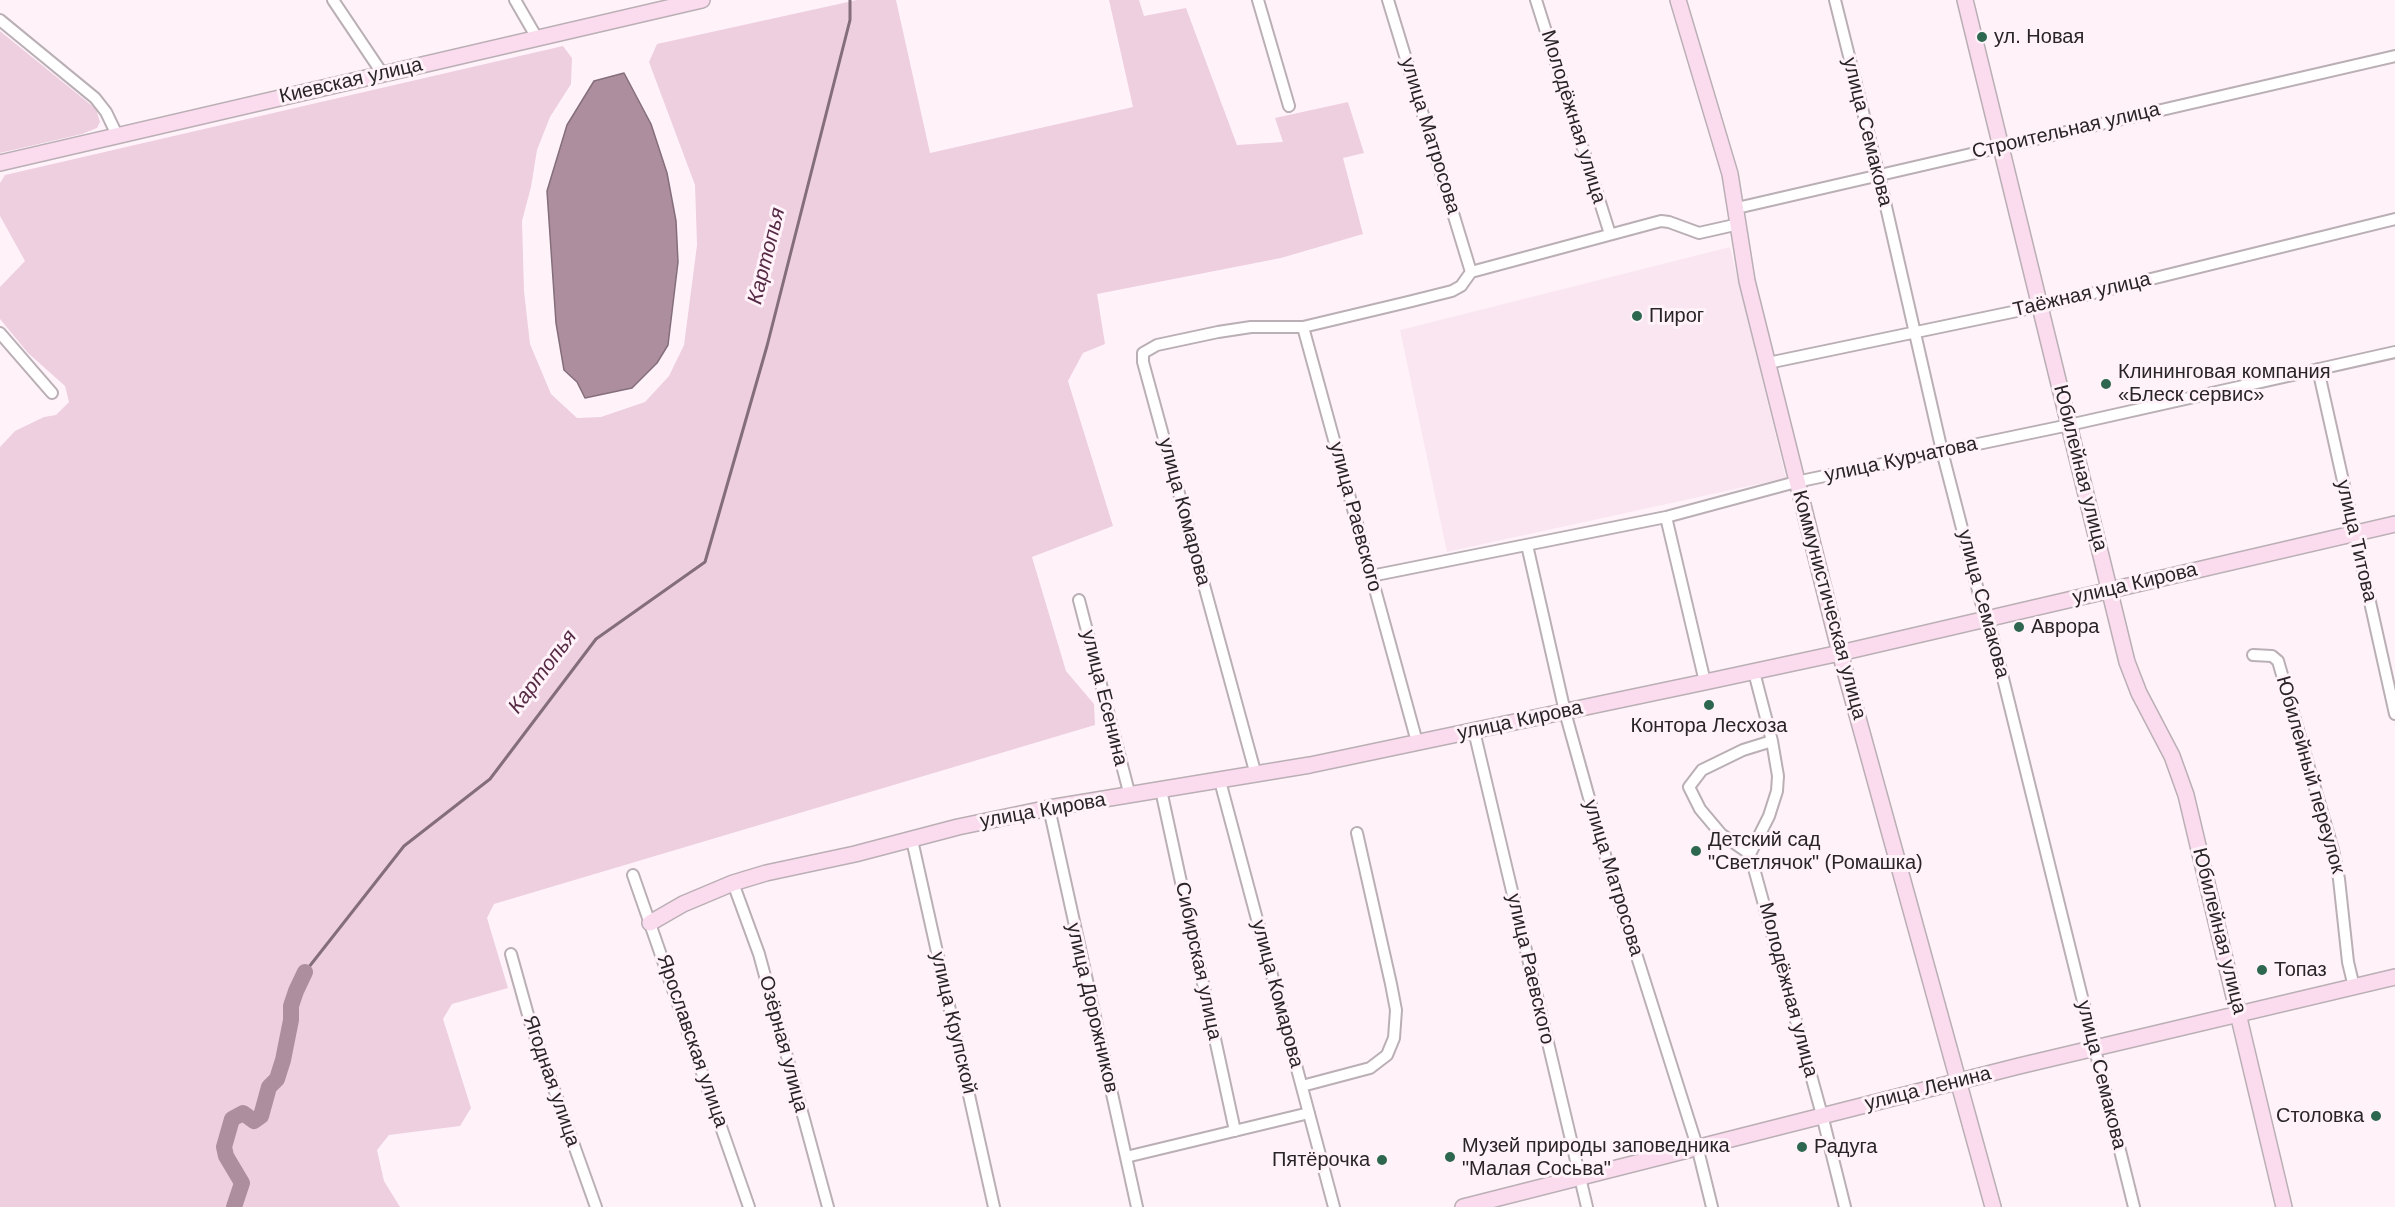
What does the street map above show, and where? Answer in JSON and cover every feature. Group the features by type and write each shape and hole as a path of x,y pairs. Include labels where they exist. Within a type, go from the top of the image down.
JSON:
{"street":[{"path":"333,0 382,73"},
{"path":"515,0 537,38"},
{"name":"Киевская улица","path":"0,164 702,0"},
{"path":"1258,0 1289,106"},
{"name":"улица Матросова","path":"1388,0 1471,272"},
{"name":"Молодёжная улица","path":"1536,0 1610,234"},
{"name":"Коммунистическая улица","path":"1678,0 1722,144 1737,208 1747,281 1840,653 1993,1207"},
{"name":"улица Семакова","path":"1835,0 1879,176 1942,451 1987,619 2134,1207"},
{"name":"Юбилейная улица","path":"1965,0 2132,677 2180,775 2284,1207"},
{"path":"0,20 94,98 106,112 118,137"},
{"name":"Строительная улица","path":"1737,208 2395,56"},
{"name":"Таёжная улица","path":"1768,363 2041,306 2395,219"},
{"path":"1303,327 1452,291 1461,286 1471,272 1660,221 1669,222 1699,234 1738,224"},
{"name":"улица Комарова","path":"1256,775 1143,362 1143,354 1157,345 1218,332 1251,327 1303,327"},
{"name":"улица Раевского","path":"1303,327 1417,742"},
{"path":"0,333 52,393"},
{"name":"улица Курчатова","path":"1371,576 1666,517 1796,482 2069,425 2395,352"},
{"name":"улица Титова","path":"2318,369 2395,714"},
{"path":"1666,517 1705,682"},
{"name":"улица Кирова","path":"650,923 683,904 733,883 958,827 1049,808 1256,775 1565,712 1840,653 2395,524"},
{"name":"улица Матросова","path":"1527,545 1565,712 1607,862 1697,1146 1712,1207"},
{"name":"улица Есенина","path":"1079,600 1130,796"},
{"name":"Юбилейный переулок","path":"2253,655 2272,656 2278,661 2333,850 2342,898 2348,962 2354,987"},
{"path":"1754,672 1772,741 1778,776 1777,791 1769,816 1750,854 1721,834 1700,809 1689,787 1702,770 1743,750 1772,741"},
{"name":"улица Раевского","path":"1474,731 1587,1207"},
{"name":"улица Комарова","path":"1220,781 1334,1207"},
{"name":"Сибирская улица","path":"1161,790 1235,1131"},
{"name":"улица Дорожников","path":"1049,808 1137,1207"},
{"path":"1302,1086 1370,1068 1387,1055 1394,1038 1396,1010 1393,993 1357,833"},
{"name":"улица Крупской","path":"912,840 994,1207"},
{"name":"Молодёжная улица","path":"1750,854 1845,1207"},
{"name":"Ярославская улица","path":"633,875 749,1207"},
{"name":"Озёрная улица","path":"733,883 759,954 828,1207"},
{"name":"Ягодная улица","path":"511,954 530,1022 596,1207"},
{"name":"улица Ленина","path":"1463,1207 1959,1081 2395,977"},
{"path":"1126,1157 1309,1113"}],"shaded area":[{"path":"857,0 896,0 930,153 1133,107 1109,0 1139,0 1144,16 1186,8 1237,145 1283,142 1275,118 1348,102 1364,153 1343,158 1363,234 1281,258 1097,294 1105,344 1083,353 1068,381 1113,526 1032,557 1066,671 1094,704 1095,725 494,904 487,918 508,988 452,1004 443,1019 471,1108 460,1126 389,1135 377,1150 384,1181 400,1207 0,1207 0,447 15,431 44,417 56,415 69,402 65,386 28,353 0,319 0,287 25,261 0,216 0,183 5,175 563,46 572,58 571,84 550,117 537,150 522,221 524,291 530,344 551,394 577,418 601,417 645,402 669,376 684,345 697,245 695,185 649,62 657,44"},
{"path":"0,31 96,109 100,122 97,128 82,134 0,153"},
{"path":"624,73 651,124 667,173 676,221 678,262 668,345 657,363 632,388 585,398 577,382 564,370 556,323 547,191 567,125 594,81"},
{"path":"1730,247 1786,478 1447,552 1400,330"}],"waterway":[{"name":"Картопья","path":"305,972 404,846 490,779 596,639 705,562 767,346 850,20 850,0"},
{"name":"Картопья","path":"234,1207 242,1183 226,1156 224,1147 232,1119 243,1113 254,1121 261,1116 269,1087 277,1079 283,1060 291,1020 291,1006 305,972"}],"place":[{"name":"ул. Новая","path":"1982,37"},
{"name":"Пирог","path":"1637,316"},
{"name":"Клининговая компания «Блеск сервис»","path":"2106,384"},
{"name":"Аврора","path":"2019,627"},
{"name":"Контора Лесхоза","path":"1709,705"},
{"name":"Детский сад \"Светлячок\" (Ромашка)","path":"1696,851"},
{"name":"Топаз","path":"2262,970"},
{"name":"Столовка","path":"2376,1116"},
{"name":"Радуга","path":"1802,1147"},
{"name":"Музей природы заповедника \"Малая Сосьва\"","path":"1450,1157"},
{"name":"Пятёрочка","path":"1382,1160"}]}
